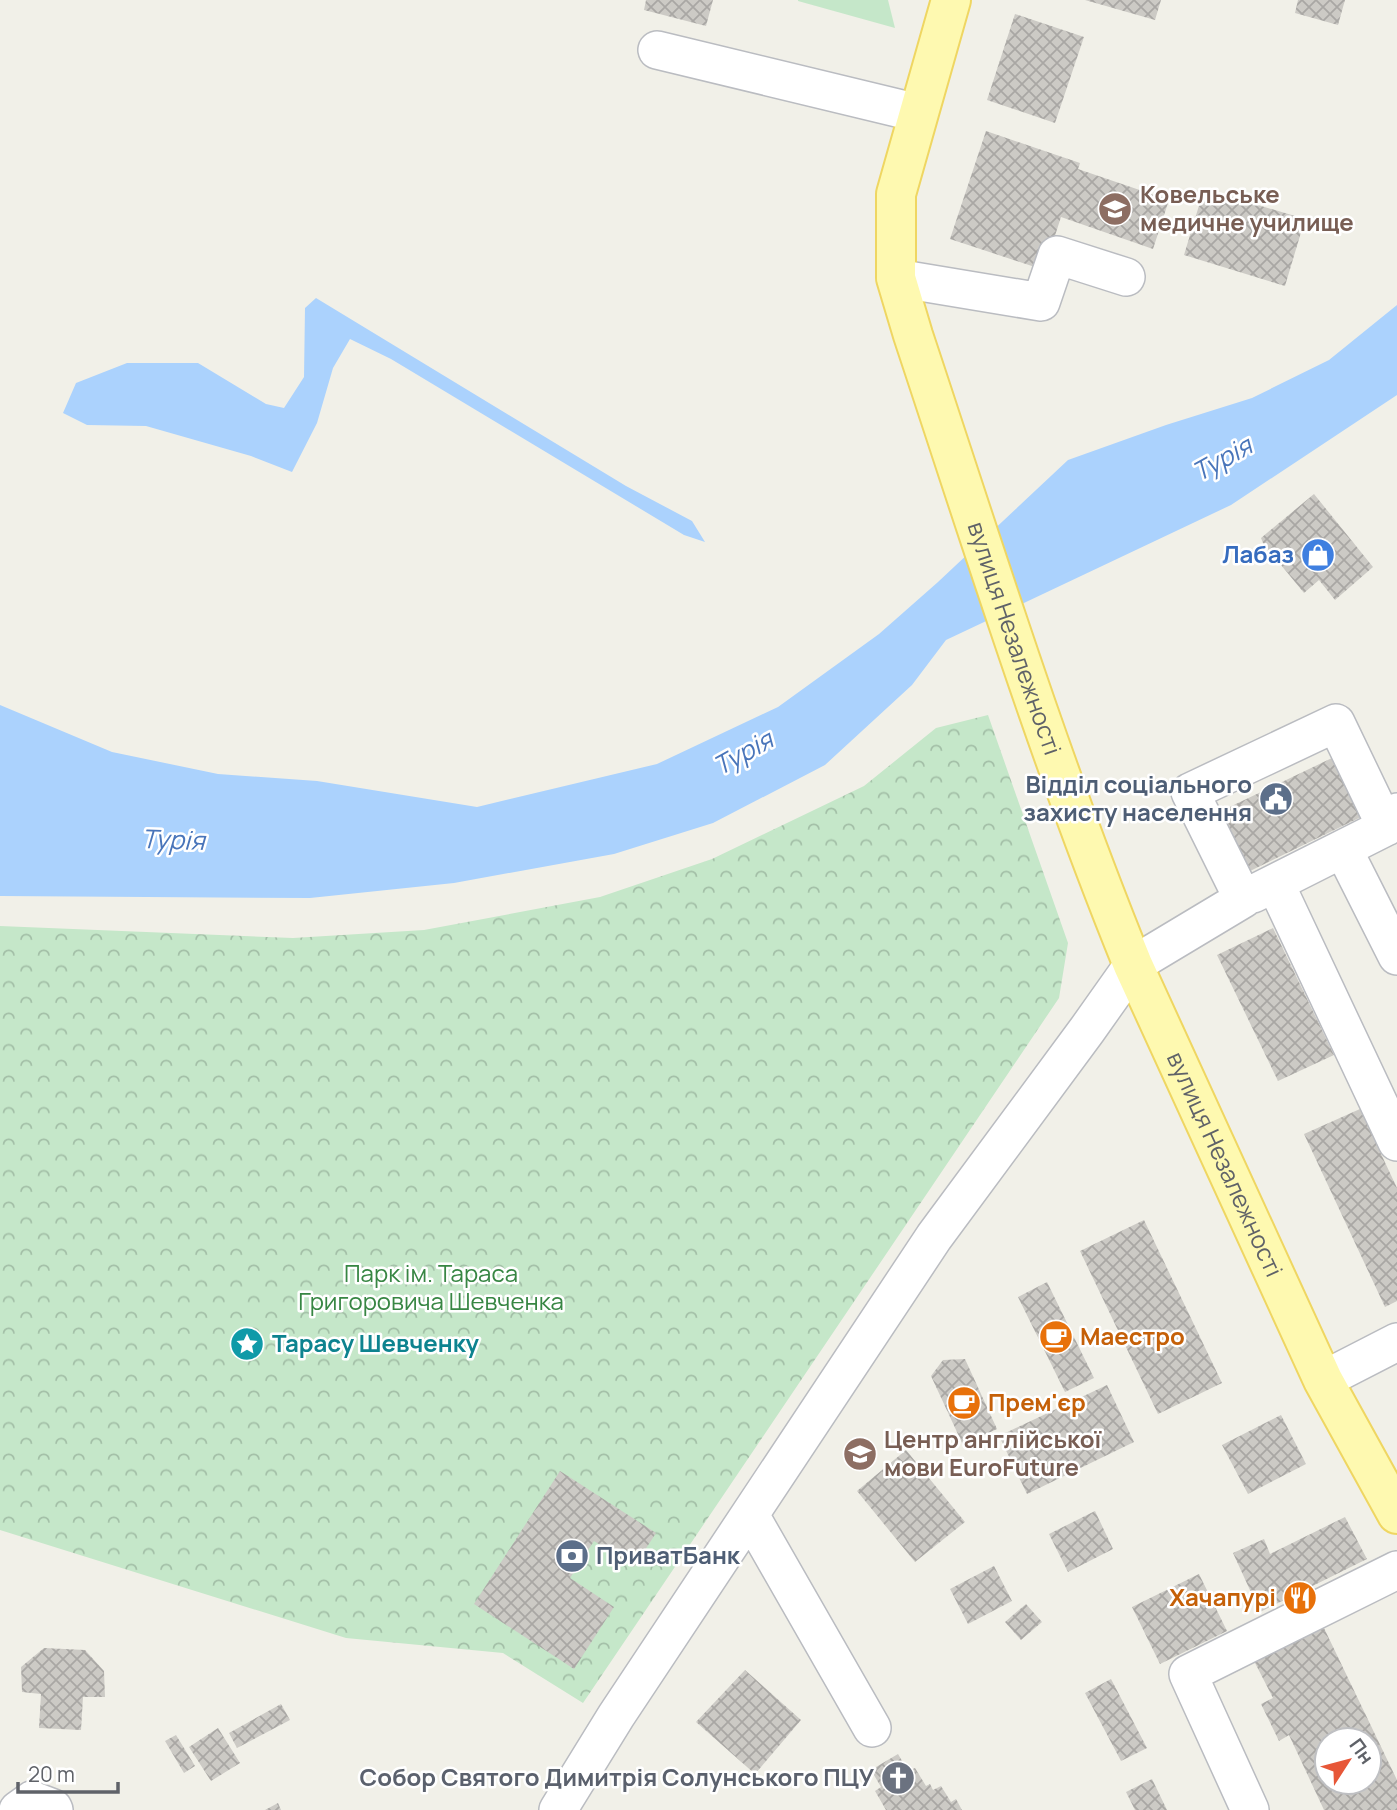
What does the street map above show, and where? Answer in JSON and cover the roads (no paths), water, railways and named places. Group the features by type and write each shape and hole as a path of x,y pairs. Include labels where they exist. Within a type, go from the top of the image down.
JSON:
{"main road":[{"name":"вулиця Незалежності","path":"951,0 896,194 896,278 1055,760 1108,904 1133,965 1323,1380 1397,1514"}],"street":[{"path":"657,50 918,113"},
{"path":"896,278 1041,302 1057,255 1126,277"},
{"path":"558,1810 616,1716 934,1237 1133,965 1243,899 1343,849 1392,820 1336,723 1190,792 1243,899"},
{"path":"1343,849 1397,956"},
{"path":"1275,883 1397,1142"},
{"path":"1323,1380 1397,1342"},
{"path":"750,1515 872,1728"},
{"path":"1250,1810 1188,1674 1397,1570"},
{"path":"18,1810 32,1800 54,1810"}],"water":[{"path":"316,298 626,486 692,521 705,542 684,535 391,359 350,339 333,368 317,423 292,472 251,456 146,426 87,425 63,413 76,383 127,363 198,363 266,404 284,408 304,377 305,308"},
{"name":"Турія","path":"1397,305 1397,395 1231,505 946,640 912,685 825,765 713,823 614,854 454,883 310,898 0,896 0,705 112,752 218,774 317,781 477,807 657,764 778,707 879,634 1068,460 1252,398 1329,360"}],"place":[{"name":"Ковельське медичне училище","path":"1115,209"},
{"name":"Лабаз","path":"1318,555"},
{"name":"Відділ соціального захисту населення","path":"1276,799"},
{"name":"Маестро","path":"1056,1337"},
{"name":"Тарасу Шевченку","path":"247,1344"},
{"name":"Прем'єр","path":"964,1403"},
{"name":"Центр англійської мови EuroFuture","path":"860,1454"},
{"name":"ПриватБанк","path":"572,1556"},
{"name":"Хачапурі","path":"1300,1598"},
{"name":"Собор Святого Димитрія Солунського ПЦУ","path":"898,1778"}],"park label":[{"name":"Парк ім. Тараса Григоровича Шевченка","path":"431,1288"}]}
